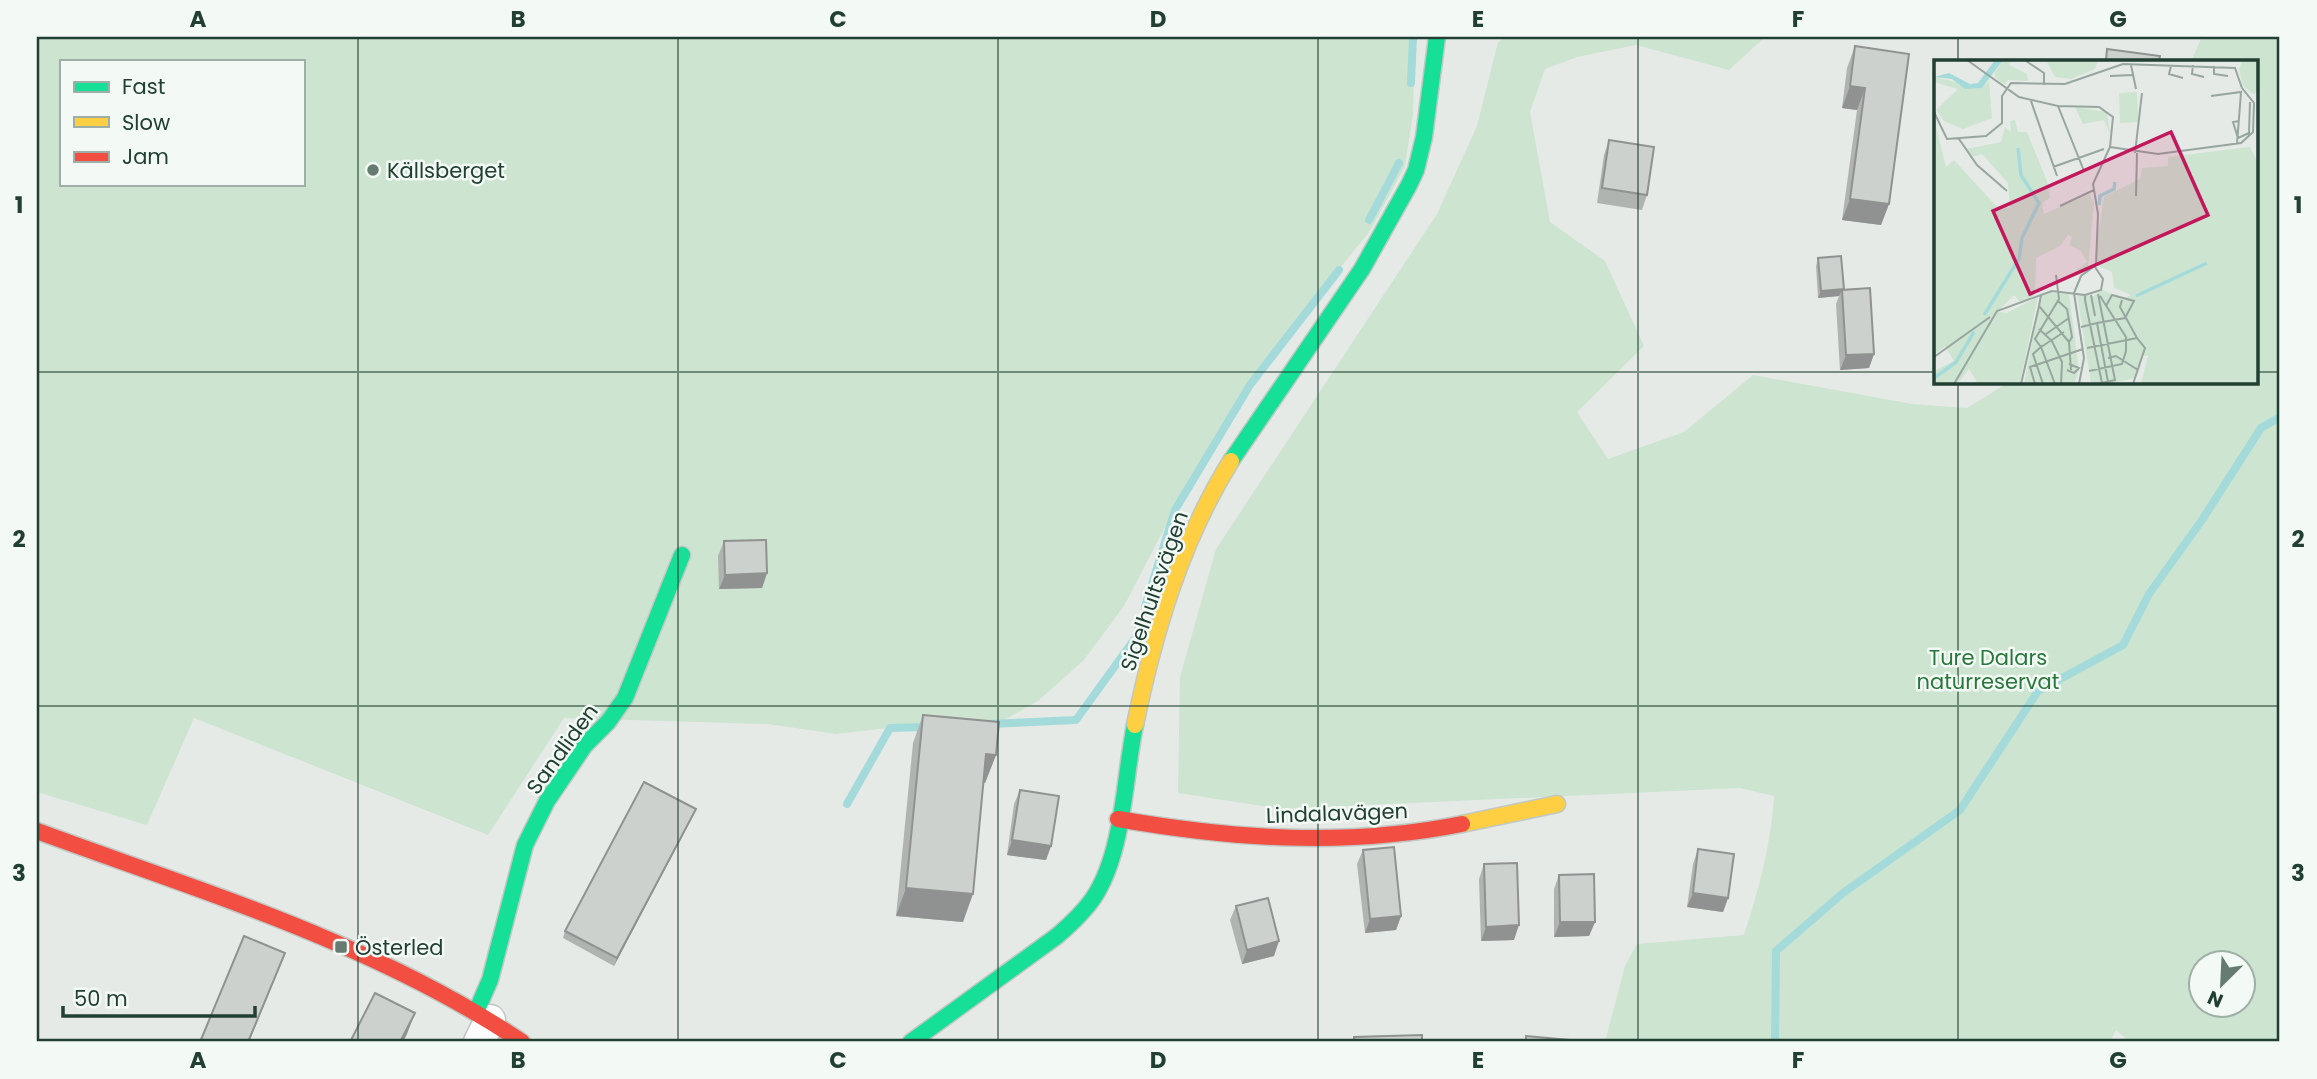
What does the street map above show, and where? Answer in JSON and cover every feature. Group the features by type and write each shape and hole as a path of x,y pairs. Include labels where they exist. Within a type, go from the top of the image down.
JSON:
{"street":[{"name":"Sigelhultsvägen","path":"911,1042 1060,935 1082,912 1104,878 1142,691 1187,547 1210,497 1241,444 1368,262 1406,192 1424,139 1437,37"},
{"name":"Sandliden","path":"482,1025 503,923 525,845 555,790 585,745 608,722 625,698 682,555"},
{"name":"Lindalavägen","path":"1118,819 1244,836 1338,838 1389,836 1557,804"},
{"path":"37,831 243,906 377,961 440,991 482,1025 522,1042"}],"green space":[{"path":"37,37 1415,37 1413,114 1405,166 1370,231 1266,359 1164,529 1124,606 1084,660 1038,701 997,724 922,724 836,734 768,724 564,718 488,835 194,718 147,825 37,792"},
{"name":"Ture Dalars naturreservat","path":"1507,37 1765,37 1729,70 1636,45 1577,57 1545,69 1530,112 1550,222 1605,261 1644,346 1577,412 1608,459 1684,432 1753,375 1912,404 1967,408 2007,383 2258,383 2258,60 2191,60 2202,37 2280,37 2280,1042 2130,1042 2116,1030 2110,1042 1605,1042 1625,966 1637,944 1744,935 1764,866 1774,796 1740,788 1281,809 1178,793 1180,677 1216,549 1437,214 1477,126 1498,42"}],"building":[{"path":"1855,46 1909,54 1889,204 1850,199 1865,88 1850,86"},
{"path":"2107,49 2160,56 2159,60 2106,60"},
{"path":"1609,140 1654,147 1647,195 1602,188"},
{"path":"1841,256 1844,289 1821,291 1818,258"},
{"path":"1870,288 1874,354 1846,355 1842,290"},
{"path":"766,540 767,573 725,575 724,541"},
{"path":"923,715 999,722 996,755 986,754 973,894 906,888"},
{"path":"644,782 696,809 617,958 565,931"},
{"path":"1020,790 1059,796 1051,846 1012,840"},
{"path":"1394,847 1401,916 1370,919 1363,850"},
{"path":"1698,849 1734,854 1728,898 1693,893"},
{"path":"1517,863 1519,925 1486,927 1484,864"},
{"path":"1594,874 1595,922 1560,922 1559,875"},
{"path":"1268,898 1279,941 1247,950 1236,906"},
{"path":"244,936 285,953 248,1042 200,1042"},
{"path":"375,993 415,1013 400,1042 350,1042"},
{"path":"1422,1035 1422,1042 1354,1042 1354,1037"},
{"path":"1526,1036 1569,1040 1569,1042 1526,1042"}],"waterway":[{"path":"1411,83 1413,37"},
{"path":"1369,220 1399,163"},
{"path":"1145,607 1175,510 1250,385 1339,270"},
{"path":"1775,1042 1776,951 1843,893 1960,810 2038,691 2123,645 2149,594 2202,520 2261,428 2280,417"},
{"path":"989,724 1076,720 1136,637 1141,620"},
{"path":"847,804 890,728 927,727"}],"traffic: fast":[{"path":"1231,461 1362,269 1409,185 1416,170 1424,137 1437,37"},
{"path":"476,1012 490,980 525,845 547,801 585,745 608,722 625,698 682,555"},
{"path":"911,1042 1057,936 1077,918 1094,897 1112,858 1122,814 1135,725"}],"traffic: slow":[{"path":"1135,725 1151,656 1171,589 1198,523 1231,461"},
{"path":"1462,824 1557,804"}],"traffic: jam":[{"path":"1118,819 1204,831 1290,838 1376,836 1462,824"},
{"path":"37,831 224,898 348,948 466,1007 522,1042"}],"place":[{"name":"Källsberget","path":"373,170"},
{"name":"Österled","path":"341,947"}]}
